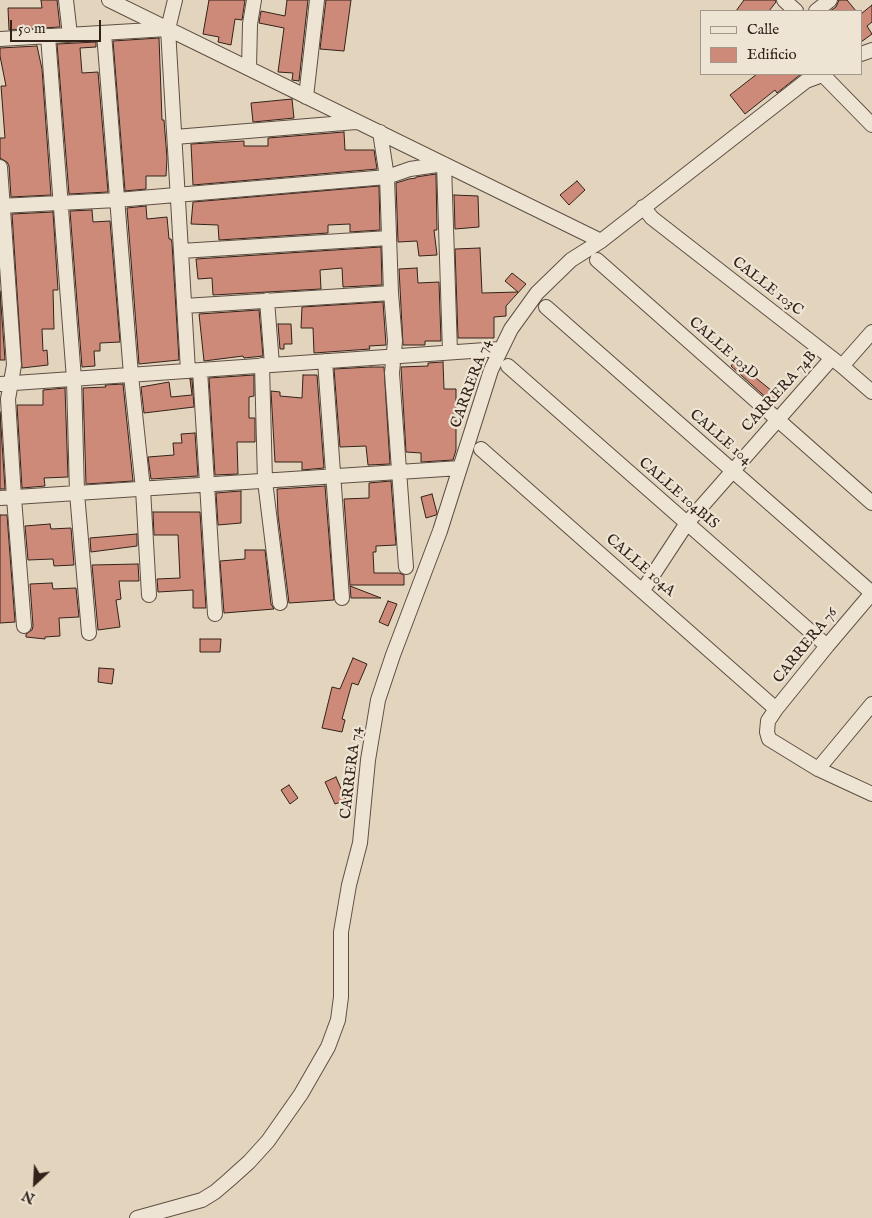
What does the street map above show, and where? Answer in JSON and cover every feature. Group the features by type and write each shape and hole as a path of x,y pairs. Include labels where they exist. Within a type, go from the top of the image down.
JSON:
{"street":[{"path":"66,0 70,35"},
{"path":"175,0 168,29 184,306 194,370 207,485 215,614"},
{"path":"249,68 250,24 254,0"},
{"path":"306,97 317,0"},
{"path":"784,0 795,10"},
{"path":"817,10 830,0"},
{"path":"112,1 601,241"},
{"path":"0,39 168,29"},
{"path":"104,33 131,375 143,489 149,595"},
{"path":"48,36 74,379 77,494 89,633"},
{"name":"CARRERA 74","path":"137,1218 202,1200 215,1192 250,1162 268,1141 301,1094 328,1046 338,1020 341,997 341,932 349,885 360,843 368,760 378,700 440,531 491,370 500,349 522,312 543,287 571,260 601,241 806,80 821,75"},
{"path":"825,75 872,125"},
{"path":"175,137 358,122"},
{"path":"380,132 387,177 391,293 395,341 392,373 406,567"},
{"path":"1,206 117,200 387,177 410,169 444,164"},
{"path":"444,164 450,352"},
{"path":"0,167 1,206 14,365 5,384 8,399 7,498 24,626"},
{"name":"CALLE 103C","path":"642,207 652,218 837,362 872,392"},
{"path":"181,251 389,238"},
{"name":"CALLE 103D","path":"597,260 872,502"},
{"path":"184,306 391,293"},
{"path":"267,300 265,481 280,603"},
{"name":"CALLE 104","path":"546,307 732,470 870,599"},
{"path":"837,362 872,332"},
{"path":"5,384 500,349"},
{"path":"325,361 342,598"},
{"name":"CARRERA 74B","path":"643,590 687,524 732,470 778,420 837,362"},
{"name":"CALLE 104BIS","path":"508,366 827,646"},
{"name":"CALLE 104A","path":"481,450 643,590 776,709"},
{"path":"7,498 460,468"},
{"name":"CARRERA 76","path":"818,769 769,739 767,732 768,721 827,646 870,599"},
{"path":"871,791 818,769 872,704"}],"building":[{"path":"41,0 57,0 60,27 9,30 8,8 42,8"},
{"path":"209,0 245,0 242,20 235,19 231,45 218,42 219,37 203,34"},
{"path":"287,0 308,0 299,81 292,80 293,73 278,72 284,28 259,23 261,11 285,16"},
{"path":"326,0 351,0 344,51 320,49"},
{"path":"744,0 775,0 776,2 770,10 737,10"},
{"path":"839,0 847,0 855,10 832,10 836,7"},
{"path":"872,5 872,22 867,26 872,34 862,41 862,13"},
{"path":"159,38 162,120 164,120 167,158 166,176 146,176 146,189 125,191 113,41"},
{"path":"96,42 96,47 80,48 82,73 98,72 108,192 69,194 57,44"},
{"path":"37,46 42,69 51,195 11,197 9,166 7,162 0,158 0,138 5,138 1,86 6,86 0,48"},
{"path":"756,75 800,75 777,93 775,90 745,114 730,95"},
{"path":"292,99 294,118 253,122 251,103"},
{"path":"344,132 345,150 374,150 377,169 193,185 191,144 244,141 244,146 268,146 268,138"},
{"path":"436,174 437,230 434,230 437,255 419,256 417,241 398,242 396,183"},
{"path":"577,181 585,190 569,205 560,195"},
{"path":"379,186 380,230 350,232 350,224 328,225 328,233 219,240 218,225 191,224 193,202"},
{"path":"454,195 478,196 479,227 455,229"},
{"path":"146,206 147,219 167,217 169,239 171,239 172,243 179,360 139,364 127,208"},
{"path":"92,210 93,222 110,221 120,342 100,343 100,351 94,351 95,366 82,367 70,211"},
{"path":"53,212 58,290 53,290 54,329 42,329 43,351 47,350 48,365 22,368 12,214"},
{"path":"381,247 382,285 343,287 342,268 320,270 321,289 213,295 212,278 198,279 196,259"},
{"path":"480,248 482,293 518,292 505,281 512,273 526,284 506,306 506,316 494,317 494,338 458,338 455,249"},
{"path":"417,268 418,283 439,282 441,341 425,341 425,345 403,345 399,269"},
{"path":"0,291 5,360 0,360"},
{"path":"383,302 386,345 369,346 370,349 314,353 313,328 301,328 302,307"},
{"path":"259,310 263,356 244,358 243,356 204,361 199,314"},
{"path":"278,324 291,324 292,344 284,344 284,349 280,349"},
{"path":"735,361 777,395 771,402 731,366"},
{"path":"443,362 444,389 456,389 456,450 453,460 421,462 421,453 406,452 401,367 428,366 428,363"},
{"path":"384,367 390,464 368,465 366,446 340,447 334,369"},
{"path":"254,375 254,396 249,397 249,418 255,418 255,442 237,442 238,474 215,475 209,378"},
{"path":"303,375 317,375 324,468 302,470 302,462 275,462 271,391 280,392 280,396 302,398"},
{"path":"190,379 192,379 194,407 144,413 141,387 169,382 171,397 192,395"},
{"path":"123,384 133,481 86,484 83,388"},
{"path":"65,388 68,477 44,478 45,486 22,488 17,405 43,405 43,390"},
{"path":"0,412 5,489 0,489"},
{"path":"195,433 198,476 151,479 148,457 174,455 173,443 182,443 181,434"},
{"path":"391,481 396,545 376,546 376,552 373,552 374,573 399,573 404,575 404,585 350,585 344,499 369,498 369,483"},
{"path":"325,486 334,600 289,603 278,515 277,489"},
{"path":"241,491 241,523 218,525 216,493"},
{"path":"432,494 437,513 426,518 421,497"},
{"path":"153,512 200,512 206,608 193,608 193,590 158,592 157,579 180,578 178,535 154,535"},
{"path":"0,515 7,515 15,622 0,623"},
{"path":"50,524 51,529 71,528 74,565 54,566 53,559 28,560 25,526"},
{"path":"137,534 137,546 91,552 90,538"},
{"path":"245,550 265,550 271,604 274,609 224,613 220,561 245,559"},
{"path":"138,564 139,581 119,581 121,599 116,600 120,627 98,630 92,565"},
{"path":"52,583 53,589 76,588 79,617 59,618 60,636 45,637 45,639 26,637 26,634 32,630 33,626 30,584"},
{"path":"350,586 381,598 351,598"},
{"path":"388,601 397,604 388,626 379,622"},
{"path":"200,639 221,639 220,652 200,652"},
{"path":"353,658 367,664 358,685 352,683 342,719 345,720 342,732 322,728 332,687 340,689"},
{"path":"99,668 114,669 112,684 98,682"},
{"path":"336,777 346,800 335,804 325,782"},
{"path":"289,785 298,798 290,804 281,790"}]}
